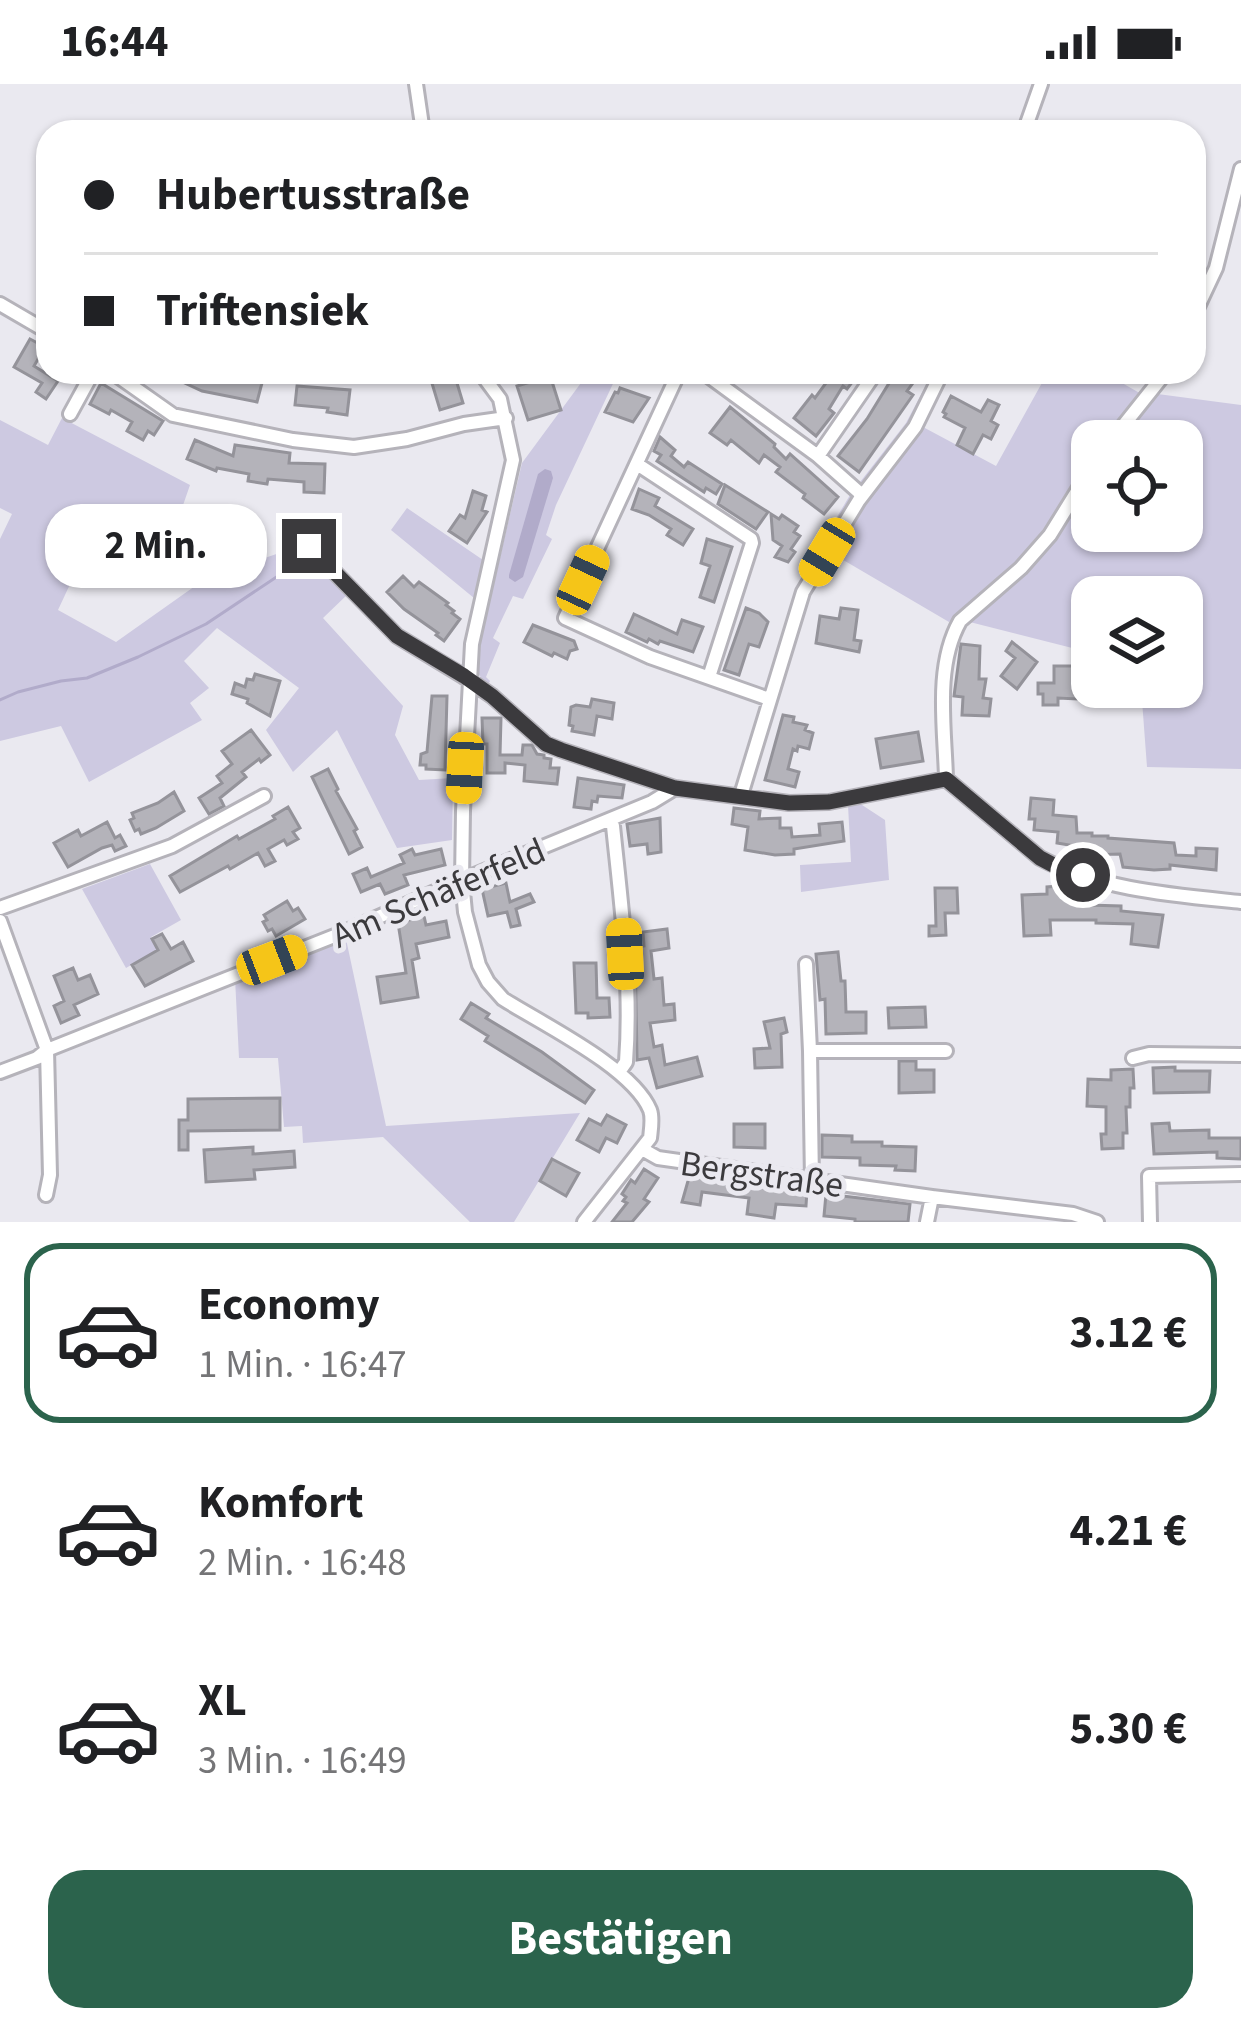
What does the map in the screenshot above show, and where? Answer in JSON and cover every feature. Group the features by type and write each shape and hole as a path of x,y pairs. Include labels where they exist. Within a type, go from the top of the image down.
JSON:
{"street":[{"path":"416,84 421,120"},
{"path":"1028,120 1041,84"},
{"path":"1206,289 1216,268 1241,169"},
{"path":"0,304 36,325"},
{"path":"70,414 86,384"},
{"path":"129,384 173,415 293,440 355,447 506,418"},
{"path":"489,384 500,399 513,460 472,644 462,881 470,935 488,982 503,999 620,1072 650,1110 650,1138 584,1222"},
{"path":"674,384 565,618 650,657 770,699"},
{"path":"719,384 818,456 862,495"},
{"path":"818,456 868,384"},
{"path":"741,795 803,592 862,495 915,427 936,384"},
{"path":"1128,420 1157,384"},
{"path":"637,464 751,539 709,677"},
{"path":"1071,501 1021,568 953,633 944,686 946,779 1057,867 1164,895 1241,902"},
{"path":"309,546 397,636 469,680 546,744 675,788 789,803 829,802 946,779"},
{"name":"Am Schäferfeld","path":"0,1072 347,931 652,802 675,788"},
{"path":"0,908 172,847 264,796"},
{"path":"610,820 626,981 627,1050 620,1072"},
{"path":"0,921 46,1050 50,1175 46,1195"},
{"path":"806,964 812,1180"},
{"path":"811,1051 946,1051"},
{"path":"1133,1058 1241,1054"},
{"name":"Bergstraße","path":"642,1150 658,1158 1042,1216 1073,1214 1097,1222"},
{"path":"1150,1222 1149,1176 1241,1174"},
{"path":"927,1222 932,1197"}],"shaded area":[{"path":"580,384 613,384 556,505 546,535 552,539 523,599 513,596 493,638 500,643 486,677 487,687 478,673 481,639 522,463"},
{"path":"927,384 945,384 923,427 996,466 1041,384 1124,384 1143,395 1241,405 1241,769 1147,767 1143,708 1203,708 1203,576 1071,576 1071,648 954,618 949,622 816,544 850,495 906,423"},
{"path":"62,418 190,485 164,560 128,548 113,575 79,565 58,610 116,642 205,579 285,551 303,550 349,593 323,618 403,706 395,735 419,780 453,778 452,840 397,848 337,730 293,772 266,730 299,688 217,628 184,661 209,688 190,703 202,720 89,782 61,726 0,741 0,539 12,514 0,508 0,420 48,445"},
{"path":"545,469 553,478 523,577 515,582 509,575 538,474"},
{"path":"407,508 483,560 474,598 391,530"},
{"path":"859,803 885,820 889,880 801,892 800,865 851,862 848,805"},
{"path":"150,864 181,920 151,937 157,950 126,968 82,889"},
{"path":"346,939 386,1126 580,1113 514,1222 470,1222 383,1137 303,1143 302,1126 284,1127 278,1058 239,1058 235,978"}],"building":[{"path":"30,339 36,342 36,380 14,367"},
{"path":"41,384 56,384 46,399 36,392"},
{"path":"103,384 163,421 154,435 148,431 143,440 127,431 132,422 90,404"},
{"path":"187,384 262,384 257,402"},
{"path":"432,384 457,384 463,403 440,410"},
{"path":"553,384 561,410 528,420 517,386"},
{"path":"825,384 851,384 847,389 843,386 829,409 834,413 816,436 794,418 812,395 815,398"},
{"path":"889,384 912,384 907,391 913,395 859,472 838,456"},
{"path":"297,386 350,390 347,415 295,405"},
{"path":"620,388 649,398 633,422 605,412"},
{"path":"951,396 981,412 988,400 999,405 991,421 998,425 991,439 983,435 973,454 957,445 965,428 944,417"},
{"path":"730,407 786,459 790,454 838,497 824,514 776,472 780,467 764,455 759,463 731,440 727,445 710,433"},
{"path":"660,437 684,467 688,462 722,484 716,494 706,488 704,492 657,461 661,455 654,451"},
{"path":"195,440 233,456 235,445 290,453 289,463 325,464 324,493 304,492 304,482 268,479 267,484 248,481 249,474 216,471 187,459"},
{"path":"725,485 768,512 756,529 718,504"},
{"path":"639,489 659,498 655,506 693,529 683,545 667,535 671,529 632,509"},
{"path":"473,491 486,496 482,510 487,512 467,543 449,531 460,515 465,518"},
{"path":"771,514 798,526 794,532 800,536 788,562 775,557 782,546 773,540"},
{"path":"707,539 732,547 714,602 700,597 710,566 701,563"},
{"path":"403,576 414,587 419,582 448,603 460,619 444,641 387,592"},
{"path":"746,608 768,622 759,647 749,644 739,675 724,670"},
{"path":"841,608 858,610 854,640 861,641 859,652 816,643 820,616 839,619"},
{"path":"634,614 677,634 682,620 703,627 693,652 626,632"},
{"path":"533,625 574,641 577,649 567,659 524,642"},
{"path":"1012,642 1037,662 1017,689 1001,676 1015,658 1006,651"},
{"path":"961,644 980,646 979,679 986,679 983,698 991,699 989,716 962,715 963,697 954,696"},
{"path":"1054,666 1071,666 1071,699 1043,705 1038,683 1054,683"},
{"path":"255,674 280,681 270,716 247,703 248,699 232,694 235,683 245,687"},
{"path":"432,696 447,696 445,770 420,765 421,754 427,752"},
{"path":"592,699 614,703 612,719 597,716 594,735 572,731 571,707 590,707"},
{"path":"783,715 794,717 793,722 807,725 805,730 813,733 809,749 793,749 788,769 799,772 795,787 765,780"},
{"path":"482,718 501,718 500,755 522,755 523,745 532,745 537,754 551,759 550,768 559,768 557,784 524,781 525,765 505,763 505,773 487,773"},
{"path":"251,730 270,755 242,772 246,777 220,798 224,806 209,814 199,798 222,783 217,776 232,764 222,751"},
{"path":"918,732 923,761 881,768 876,739"},
{"path":"328,769 362,847 349,854 312,777"},
{"path":"578,778 624,785 622,798 598,796 591,809 574,807"},
{"path":"174,792 184,811 156,828 141,834 135,831 132,813"},
{"path":"1031,798 1054,800 1053,815 1076,817 1077,833 1174,843 1176,855 1196,856 1196,848 1217,849 1216,870 1123,867 1120,854 1087,855 1087,848 1057,843 1058,832 1034,830 1035,819 1029,819"},
{"path":"288,807 300,828 293,832 298,839 268,849 275,861 265,866 258,853 180,892 170,876 275,819"},
{"path":"734,808 760,811 759,819 780,818 780,828 791,828 792,837 820,835 819,824 842,822 844,841 794,849 794,854 745,850 748,827 732,824"},
{"path":"660,818 661,852 648,854 647,844 630,846 627,824"},
{"path":"107,822 115,838 120,835 126,846 115,851 112,845 102,848 68,867 54,843"},
{"path":"412,849 415,855 441,849 445,865 404,875 408,885 385,894 380,884 361,892 353,874 367,868 371,877 404,863 400,855"},
{"path":"506,883 510,902 530,894 534,902 516,909 520,925 511,927 507,912 488,916 482,889"},
{"path":"1071,883 1071,895 1087,895 1087,905 1163,915 1158,947 1131,944 1133,924 1096,920 1050,920 1051,935 1024,936 1022,895 1047,894 1047,887"},
{"path":"935,888 957,888 958,913 945,913 946,935 929,936 929,926 936,926"},
{"path":"287,901 305,919 276,936 272,929 268,931 264,915"},
{"path":"424,916 426,925 446,921 449,937 416,944 419,958 412,960 418,997 381,1003 377,977 406,973 398,923"},
{"path":"667,929 669,948 651,951 654,979 662,978 664,1005 674,1004 675,1020 650,1023 654,1047 662,1045 665,1065 697,1057 702,1076 657,1088 649,1058 637,1060 635,947 644,946 643,932"},
{"path":"162,934 171,949 183,942 193,961 145,986 132,965 158,950 152,939"},
{"path":"838,952 846,1012 866,1012 866,1033 826,1034 816,954"},
{"path":"574,963 596,963 597,998 609,998 610,1017 576,1013"},
{"path":"73,968 78,980 90,975 98,994 74,1005 79,1015 61,1023 54,1006 64,1001 54,976"},
{"path":"471,1003 594,1090 585,1103 485,1041 488,1036 461,1019"},
{"path":"925,1007 926,1027 889,1028 888,1008"},
{"path":"784,1018 782,1067 755,1068 754,1049 770,1048 764,1022"},
{"path":"899,1061 916,1061 916,1070 934,1070 934,1092 899,1093"},
{"path":"1175,1067 1175,1071 1210,1071 1209,1092 1154,1093 1153,1068"},
{"path":"1133,1069 1123,1148 1102,1149 1106,1107 1087,1106 1088,1079 1111,1080 1111,1070"},
{"path":"280,1098 280,1130 188,1131 188,1150 179,1150 179,1120 188,1120 188,1099"},
{"path":"607,1115 626,1125 617,1143 606,1138 599,1152 577,1140 589,1119 601,1125"},
{"path":"1169,1123 1170,1131 1209,1130 1209,1138 1241,1138 1241,1159 1217,1158 1217,1152 1154,1154 1152,1124"},
{"path":"734,1124 765,1124 765,1148 734,1147"},
{"path":"822,1135 916,1147 915,1171 860,1165 860,1158 822,1157"},
{"path":"253,1147 253,1154 294,1151 295,1167 254,1170 255,1179 206,1182 204,1150"},
{"path":"552,1159 579,1173 566,1196 540,1181"},
{"path":"644,1169 658,1178 644,1199 649,1202 632,1222 612,1222 627,1203 622,1194"},
{"path":"690,1174 807,1190 806,1206 776,1204 774,1218 747,1214 749,1198 702,1192 700,1205 682,1202"},
{"path":"826,1194 910,1204 908,1222 855,1222 824,1216"}],"waterway":[{"path":"0,700 87,678 138,657 206,624 296,564"}],"route":[{"path":"309,546 397,636 492,696 546,744 675,788 789,803 829,802 946,779 1040,858 1083,875"}]}
